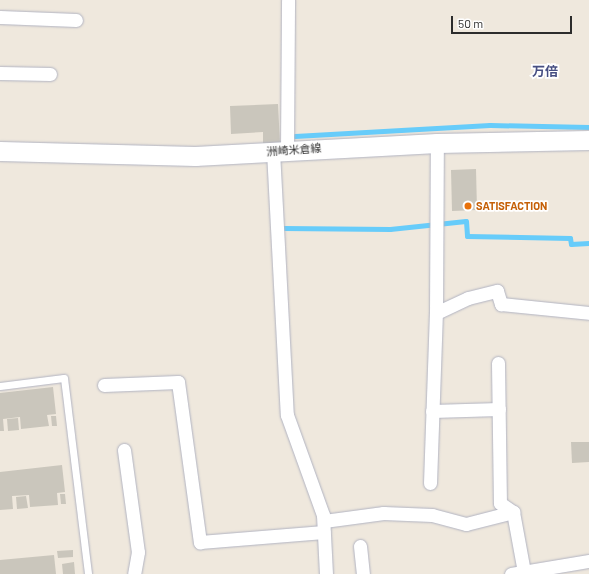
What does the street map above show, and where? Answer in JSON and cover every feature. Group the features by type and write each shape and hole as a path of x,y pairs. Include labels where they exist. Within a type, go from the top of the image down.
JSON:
{"main road":[{"name":"洲崎米倉線","path":"0,152 195,156 437,143 589,140"}],"street":[{"path":"288,0 280,151 287,416 324,527 326,574"},
{"path":"0,17 76,20"},
{"path":"0,73 50,74"},
{"path":"430,483 436,313 437,143"},
{"path":"436,313 468,298 497,291 501,304 589,312"},
{"path":"498,363 500,503 513,512"},
{"path":"104,385 178,382 200,542 324,527 383,513 432,515 466,524 513,512"},
{"path":"432,411 499,409"},
{"path":"124,450 138,552 134,574"},
{"path":"513,512 518,573 589,561"},
{"path":"360,546 363,574"}],"lane":[{"path":"0,386 64,378 88,574"}],"building":[{"path":"278,104 280,144 263,145 263,132 231,134 230,106"},
{"path":"476,169 477,210 452,211 451,170"},
{"path":"53,387 56,414 47,415 49,426 21,429 20,417 3,419 4,431 0,431 0,393"},
{"path":"51,416 56,416 57,426 52,426"},
{"path":"18,418 19,430 8,431 7,419"},
{"path":"571,442 589,442 589,462 572,463"},
{"path":"62,465 65,492 57,493 58,505 30,507 29,495 12,496 13,509 0,510 0,472"},
{"path":"60,494 65,494 66,504 61,504"},
{"path":"26,496 28,508 17,509 16,497"},
{"path":"73,550 73,557 58,558 57,551"},
{"path":"54,555 56,574 0,574 0,560"},
{"path":"74,562 75,574 63,574 62,564"}],"waterway":[{"path":"295,136 490,125 589,127"},
{"path":"283,228 390,229 466,221 467,236 570,238 571,244 589,243"}],"place":[{"name":"SATISFACTION","path":"468,206"}],"district":[{"name":"万倍","path":"545,71"}]}
